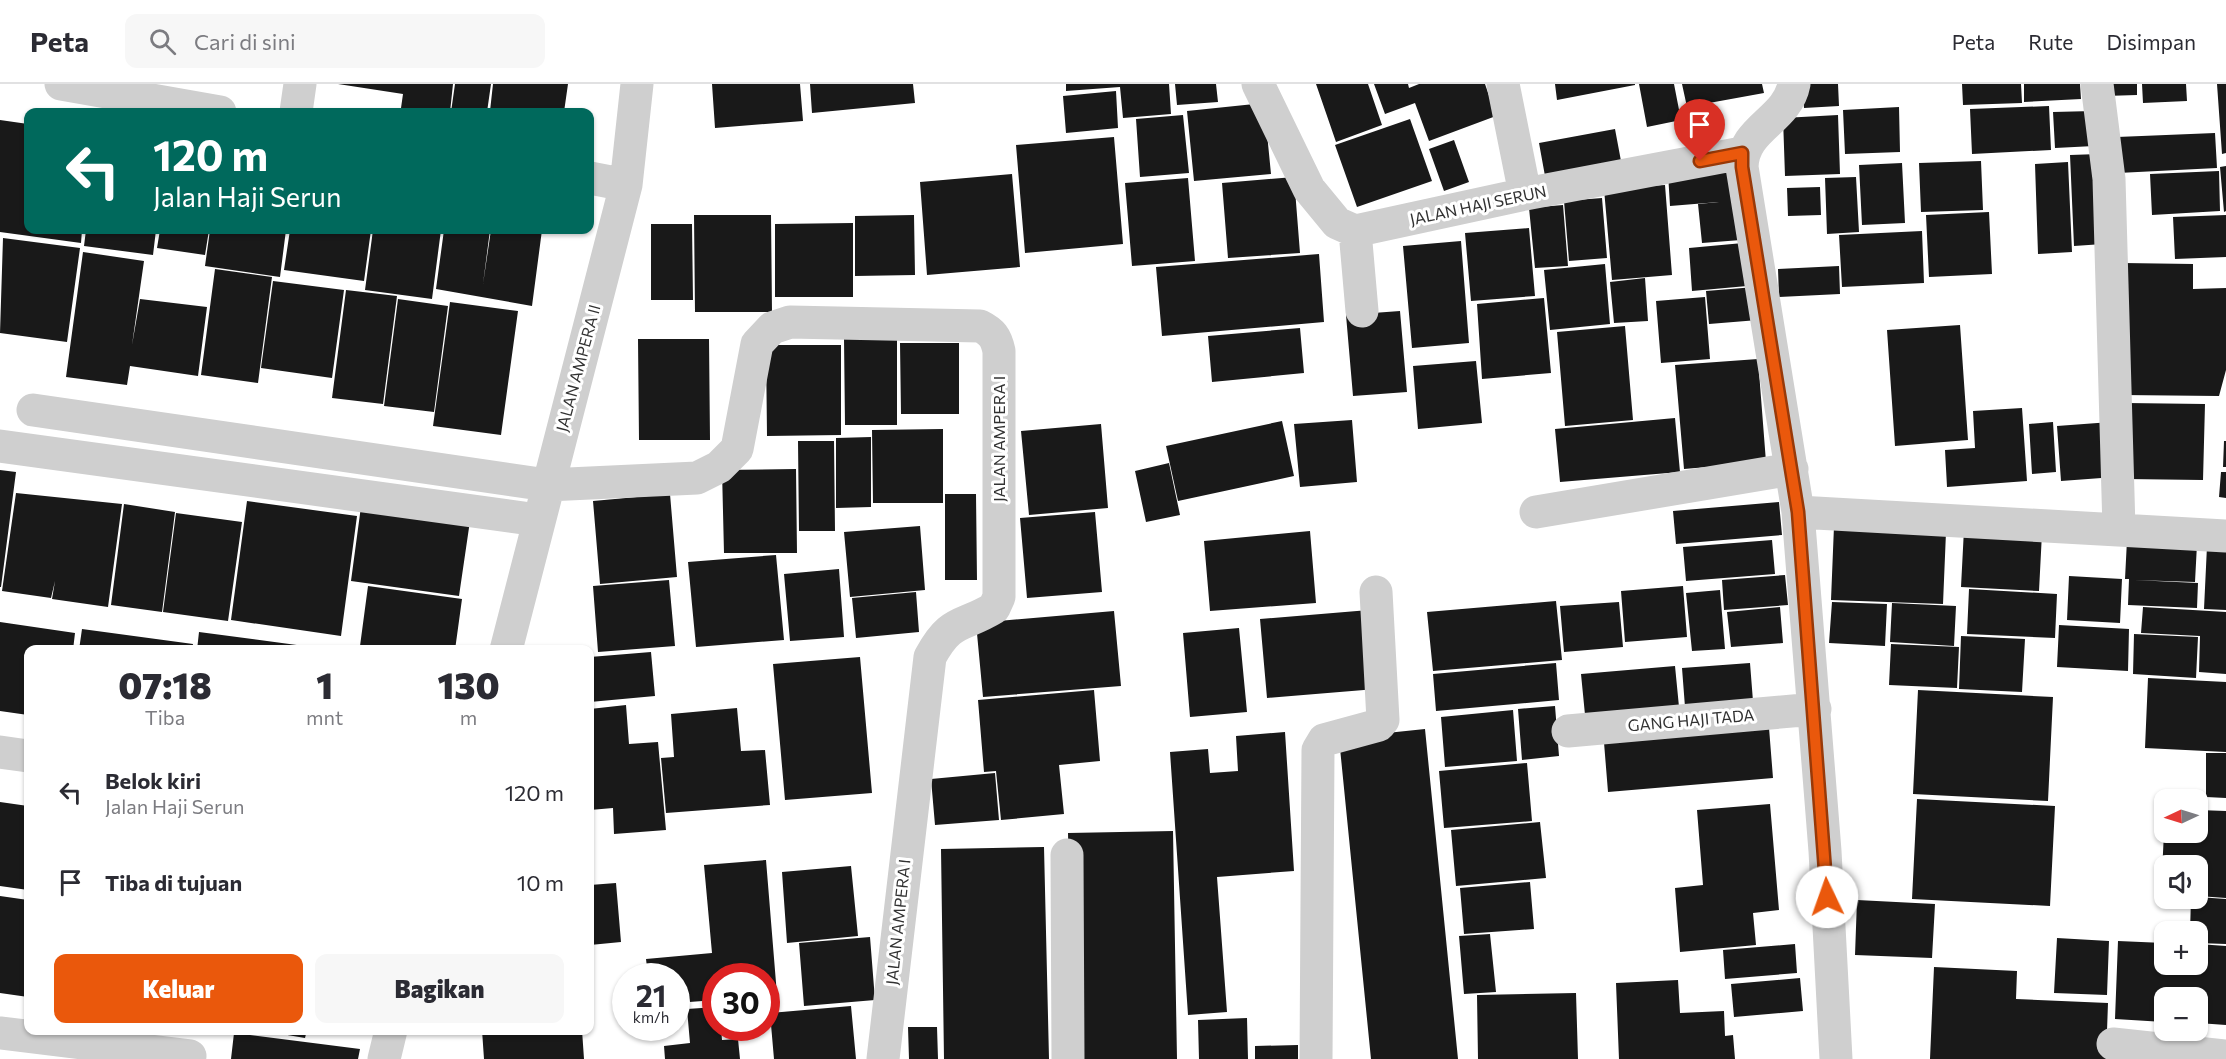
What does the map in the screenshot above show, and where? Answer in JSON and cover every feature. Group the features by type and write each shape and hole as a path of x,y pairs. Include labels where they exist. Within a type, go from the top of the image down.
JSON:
{"street":[{"path":"61,84 197,108"},
{"path":"297,108 300,84"},
{"name":"JALAN AMPERA II","path":"507,645 626,185 638,84"},
{"path":"1258,84 1309,189 1337,223 1355,231 1362,311"},
{"path":"1503,84 1525,194"},
{"path":"1794,84 1788,103 1747,143 1742,153 1742,167 1798,512 1825,851 1836,1059"},
{"path":"2097,84 2109,179 2119,529"},
{"name":"JALAN HAJI SERUN","path":"1355,231 1525,194 1742,153"},
{"path":"594,179 626,185"},
{"name":"JALAN AMPERA I","path":"547,485 697,478 719,467 737,449 758,344 772,328 790,322 980,326 991,331 997,339 999,351 999,597 994,608 952,626 942,636 930,657 883,1059"},
{"path":"33,410 547,485"},
{"path":"0,446 538,520"},
{"path":"1536,512 1792,469"},
{"path":"1798,512 2226,536"},
{"path":"1316,1059 1317,750 1324,740 1378,725 1383,720 1376,592"},
{"name":"GANG HAJI TADA","path":"1568,731 1815,709"},
{"path":"0,752 24,755"},
{"path":"1067,855 1068,1059"},
{"path":"0,1033 24,1035"},
{"path":"25,1035 191,1048"},
{"path":"384,1059 390,1035"},
{"path":"2112,1044 2226,1056"}],"building":[{"path":"338,84 453,84 450,108 401,108 403,94"},
{"path":"455,84 491,84 488,108 452,108"},
{"path":"493,84 568,84 565,108 490,108"},
{"path":"712,84 800,84 803,121 715,128"},
{"path":"810,84 913,84 915,103 812,113"},
{"path":"1066,84 1169,84 1171,114 1123,118 1120,87 1066,91"},
{"path":"1175,84 1216,84 1218,102 1177,105"},
{"path":"1316,84 1368,84 1382,125 1336,142"},
{"path":"1374,84 1408,84 1409,88 1419,84 1485,84 1496,116 1429,141 1415,103 1385,114"},
{"path":"1555,84 1635,84 1635,85 1557,100"},
{"path":"1639,84 1674,84 1681,120 1647,127"},
{"path":"1682,84 1762,84 1764,93 1687,107"},
{"path":"1802,84 1838,84 1839,106 1804,108"},
{"path":"1962,84 2021,84 2022,103 1963,105"},
{"path":"2024,84 2080,84 2081,99 2024,102"},
{"path":"2104,84 2137,84 2137,95 2105,96"},
{"path":"2142,84 2186,84 2187,101 2143,103"},
{"path":"2217,84 2226,84 2226,153 2222,154"},
{"path":"1116,91 1118,128 1066,133 1063,96"},
{"path":"1264,103 1271,174 1194,181 1187,111"},
{"path":"2049,106 2051,150 1972,154 1970,109"},
{"path":"1899,107 1900,152 1845,154 1843,110"},
{"path":"2093,111 2094,146 2055,148 2053,112"},
{"path":"1183,115 1189,173 1140,177 1136,119"},
{"path":"1838,115 1840,174 1785,176 1783,118"},
{"path":"1410,119 1432,181 1357,207 1335,145"},
{"path":"0,120 24,123 24,234 82,234 81,243 0,232"},
{"path":"1615,129 1621,161 1545,176 1539,143"},
{"path":"2215,133 2217,168 2118,173 2117,137"},
{"path":"1114,137 1123,244 1025,253 1016,145"},
{"path":"1454,140 1469,182 1444,191 1429,149"},
{"path":"2099,154 2103,244 2074,246 2070,155"},
{"path":"1981,161 1983,210 1921,212 1919,163"},
{"path":"2068,162 2072,252 2038,254 2035,164"},
{"path":"1902,163 1905,223 1862,225 1859,165"},
{"path":"2226,166 2226,211 2224,212 2220,167"},
{"path":"1728,168 1741,240 1702,243 1698,204 1719,202 1670,206 1668,173"},
{"path":"2219,171 2220,211 2152,215 2150,174"},
{"path":"1012,174 1020,267 927,275 920,182"},
{"path":"1294,177 1300,253 1228,258 1222,183"},
{"path":"1856,177 1859,232 1827,234 1825,178"},
{"path":"1188,178 1195,261 1132,266 1125,183"},
{"path":"1665,185 1672,275 1612,280 1604,189"},
{"path":"1820,187 1821,215 1788,216 1787,188"},
{"path":"1602,198 1607,258 1569,261 1564,201"},
{"path":"1563,205 1568,266 1535,268 1529,208"},
{"path":"1989,212 1992,274 1929,277 1926,215"},
{"path":"694,215 771,215 772,312 695,312"},
{"path":"914,215 915,275 855,276 855,216"},
{"path":"2226,215 2226,257 2175,259 2173,217"},
{"path":"853,223 853,297 775,297 775,224"},
{"path":"651,224 692,224 693,300 651,300"},
{"path":"1529,228 1535,296 1471,301 1465,233"},
{"path":"1922,231 1924,283 1842,287 1839,235"},
{"path":"86,234 156,234 153,255 84,246"},
{"path":"159,234 208,234 205,255 157,248"},
{"path":"209,234 285,234 280,277 205,266"},
{"path":"289,234 370,234 364,281 284,270"},
{"path":"372,234 440,234 432,299 365,290"},
{"path":"443,234 489,234 483,284 490,234 541,234 532,306 436,289"},
{"path":"3,238 80,248 67,342 0,333"},
{"path":"1461,241 1469,343 1412,348 1403,246"},
{"path":"1743,243 1747,286 1692,291 1689,248"},
{"path":"83,252 144,261 132,345 140,299 207,307 198,376 130,366 127,385 66,377"},
{"path":"1319,254 1324,322 1162,336 1156,267"},
{"path":"2123,263 2193,264 2193,289 2226,288 2226,370 2219,396 2122,395"},
{"path":"1605,264 1610,324 1550,330 1544,270"},
{"path":"1839,266 1840,294 1779,297 1778,269"},
{"path":"215,269 272,277 258,383 201,375"},
{"path":"1645,278 1648,321 1614,323 1610,282"},
{"path":"273,281 344,290 332,378 261,368"},
{"path":"1755,287 1758,320 1709,324 1706,291"},
{"path":"346,290 397,296 383,404 332,398"},
{"path":"1705,297 1710,359 1661,363 1656,301"},
{"path":"1544,298 1551,373 1482,379 1477,304"},
{"path":"398,299 448,306 434,412 384,406"},
{"path":"450,302 518,311 501,435 433,426"},
{"path":"1400,311 1407,392 1353,396 1346,315"},
{"path":"1960,325 1968,440 1895,446 1887,330"},
{"path":"1625,326 1633,420 1565,426 1557,332"},
{"path":"1300,328 1304,373 1212,382 1208,336"},
{"path":"844,338 897,338 897,425 845,425"},
{"path":"638,339 709,339 710,440 639,440"},
{"path":"900,343 959,343 959,414 901,414"},
{"path":"766,345 841,345 841,435 767,436"},
{"path":"1758,359 1766,462 1684,469 1675,365"},
{"path":"1476,361 1482,423 1418,429 1413,366"},
{"path":"2126,403 2205,404 2203,480 2126,479"},
{"path":"2022,408 2027,481 1947,487 1945,450 1975,448 1973,411"},
{"path":"1675,418 1680,472 1560,482 1555,429"},
{"path":"1352,420 1357,482 1300,487 1294,424"},
{"path":"1282,421 1294,476 1178,501 1166,446"},
{"path":"2053,422 2056,472 2032,474 2029,424"},
{"path":"2111,422 2115,477 2061,481 2057,426"},
{"path":"1101,424 1108,508 1029,515 1021,431"},
{"path":"943,429 943,503 873,503 872,430"},
{"path":"871,437 871,507 836,508 836,438"},
{"path":"798,441 834,441 835,531 799,531"},
{"path":"2224,441 2226,441 2226,467 2223,467"},
{"path":"1169,463 1180,515 1146,522 1135,471"},
{"path":"796,469 797,553 724,553 722,470"},
{"path":"0,470 16,472 1,587 0,587"},
{"path":"2221,472 2226,472 2226,498 2219,497"},
{"path":"16,493 122,504 108,607 52,599 55,581 51,598 2,591"},
{"path":"670,494 677,577 600,584 593,501"},
{"path":"945,494 976,494 977,580 945,580"},
{"path":"362,499 471,514 459,596 351,581"},
{"path":"247,501 357,516 341,636 231,620"},
{"path":"1779,502 1782,535 1676,544 1673,511"},
{"path":"124,504 175,512 162,612 111,605"},
{"path":"1095,512 1102,592 1027,598 1020,518"},
{"path":"176,513 242,522 228,621 163,612"},
{"path":"920,526 925,590 850,597 844,532"},
{"path":"1834,526 1946,532 1943,604 1831,600"},
{"path":"1964,529 2042,533 2039,591 1961,587"},
{"path":"1310,531 1316,603 1210,611 1204,541"},
{"path":"1772,540 1775,574 1686,581 1683,547"},
{"path":"2127,540 2197,544 2195,582 2134,580 2198,583 2197,608 2128,605 2129,579 2125,579"},
{"path":"2207,546 2226,546 2226,610 2204,609"},
{"path":"776,555 784,640 696,647 688,562"},
{"path":"839,569 844,637 790,641 784,574"},
{"path":"1785,575 1788,605 1724,610 1722,580"},
{"path":"2069,576 2122,579 2120,623 2067,620"},
{"path":"669,580 675,646 598,652 593,586"},
{"path":"368,586 462,599 456,645 360,645"},
{"path":"1683,586 1687,637 1625,642 1621,591"},
{"path":"1969,589 2057,594 2055,638 1967,634"},
{"path":"1720,590 1725,649 1692,651 1686,593"},
{"path":"916,592 919,632 856,638 852,598"},
{"path":"1556,601 1562,660 1433,671 1427,612"},
{"path":"1619,602 1623,647 1564,652 1560,606"},
{"path":"1832,602 1887,604 1885,646 1829,643"},
{"path":"1892,603 1956,606 1954,646 1890,642"},
{"path":"1780,607 1783,643 1731,647 1727,612"},
{"path":"2143,607 2226,612 2226,674 2199,672 2200,636 2141,633"},
{"path":"1369,610 1376,689 1267,698 1260,619"},
{"path":"1114,611 1121,686 983,697 976,623"},
{"path":"0,622 75,633 74,645 24,645 24,714 0,711"},
{"path":"2059,625 2129,629 2128,671 2057,667"},
{"path":"1239,628 1247,712 1190,717 1183,633"},
{"path":"82,629 193,644 193,645 80,645"},
{"path":"199,632 296,645 198,645"},
{"path":"2134,634 2198,637 2196,678 2133,674"},
{"path":"1961,636 2025,639 2022,692 1959,689"},
{"path":"1891,644 1959,647 1957,688 1889,685"},
{"path":"651,652 655,696 594,702 594,657"},
{"path":"860,657 872,793 785,800 773,664"},
{"path":"1556,663 1559,700 1436,711 1433,674"},
{"path":"1750,663 1754,714 1686,720 1682,668"},
{"path":"1675,666 1680,717 1586,725 1581,674"},
{"path":"2148,678 2226,682 2226,752 2145,748"},
{"path":"1094,690 1100,761 1059,765 1064,814 1001,820 996,771 984,772 978,700"},
{"path":"1918,690 2053,697 2048,801 1913,794"},
{"path":"626,705 629,744 658,742 666,830 614,834 613,808 594,810 594,709"},
{"path":"1555,706 1559,756 1522,760 1518,709"},
{"path":"737,708 741,751 765,750 770,805 666,813 661,758 674,757 671,714"},
{"path":"1513,710 1517,761 1445,767 1441,717"},
{"path":"1768,715 1773,778 1608,792 1603,730"},
{"path":"1425,729 1458,1059 1371,1059 1339,738"},
{"path":"1285,732 1294,871 1217,877 1227,1012 1188,1015 1170,752 1208,749 1210,773 1238,771 1236,736"},
{"path":"2206,753 2226,753 2226,798 2208,797 2208,789 2206,789"},
{"path":"1527,763 1532,821 1444,828 1439,771"},
{"path":"995,773 999,820 935,825 931,779"},
{"path":"1917,799 2055,806 2050,906 1912,899"},
{"path":"0,802 24,805 24,889 0,886"},
{"path":"1770,804 1779,910 1753,913 1756,945 1680,952 1675,888 1703,885 1697,810"},
{"path":"2208,810 2226,811 2226,898 2208,897 2208,855 2163,855 2163,843 2208,843"},
{"path":"1540,822 1546,878 1456,886 1451,830"},
{"path":"1173,831 1177,1059 1073,1059 1068,833"},
{"path":"1044,847 1049,1059 944,1059 941,849"},
{"path":"766,860 774,963 702,963 702,1001 690,1002 690,963 646,963 646,959 712,953 704,865"},
{"path":"851,866 858,936 787,943 782,872"},
{"path":"1530,882 1534,929 1464,934 1460,888"},
{"path":"616,883 621,942 594,945 594,885"},
{"path":"0,896 24,899 24,996 0,993"},
{"path":"2208,898 2226,899 2226,944 2208,943 2208,921 2190,921 2191,909 2208,909"},
{"path":"1857,900 1935,904 1932,958 1855,955"},
{"path":"1490,934 1496,992 1464,994 1459,936"},
{"path":"870,937 875,1000 804,1006 799,943"},
{"path":"2057,938 2109,941 2107,995 2054,993"},
{"path":"2118,941 2154,943 2154,975 2208,975 2208,945 2226,946 2226,1025 2208,1024 2208,987 2154,987 2154,1021 2115,1019"},
{"path":"1795,944 1797,973 1725,979 1723,950"},
{"path":"1934,967 2017,971 2016,999 2108,1003 2106,1059 1930,1059"},
{"path":"1800,978 1803,1011 1734,1017 1731,984"},
{"path":"1678,980 1680,1013 1724,1011 1725,1036 1733,1035 1735,1059 1619,1059 1616,983"},
{"path":"1576,993 1578,1059 1478,1059 1477,995"},
{"path":"851,1006 856,1059 774,1059 772,1041 780,1041 780,1012"},
{"path":"702,1008 702,1041 738,1041 740,1059 665,1059 664,1046 690,1043 690,1009"},
{"path":"1247,1018 1248,1059 1199,1059 1198,1020"},
{"path":"908,1027 937,1027 938,1059 909,1059"},
{"path":"234,1035 360,1049 358,1059 231,1059"},
{"path":"287,1035 306,1035 305,1038"},
{"path":"482,1035 582,1035 584,1059 484,1059"},
{"path":"1298,1045 1298,1059 1255,1059 1255,1046"}],"route":[{"path":"1700,161 1742,153 1742,167 1798,512 1815,709 1827,897"}]}
